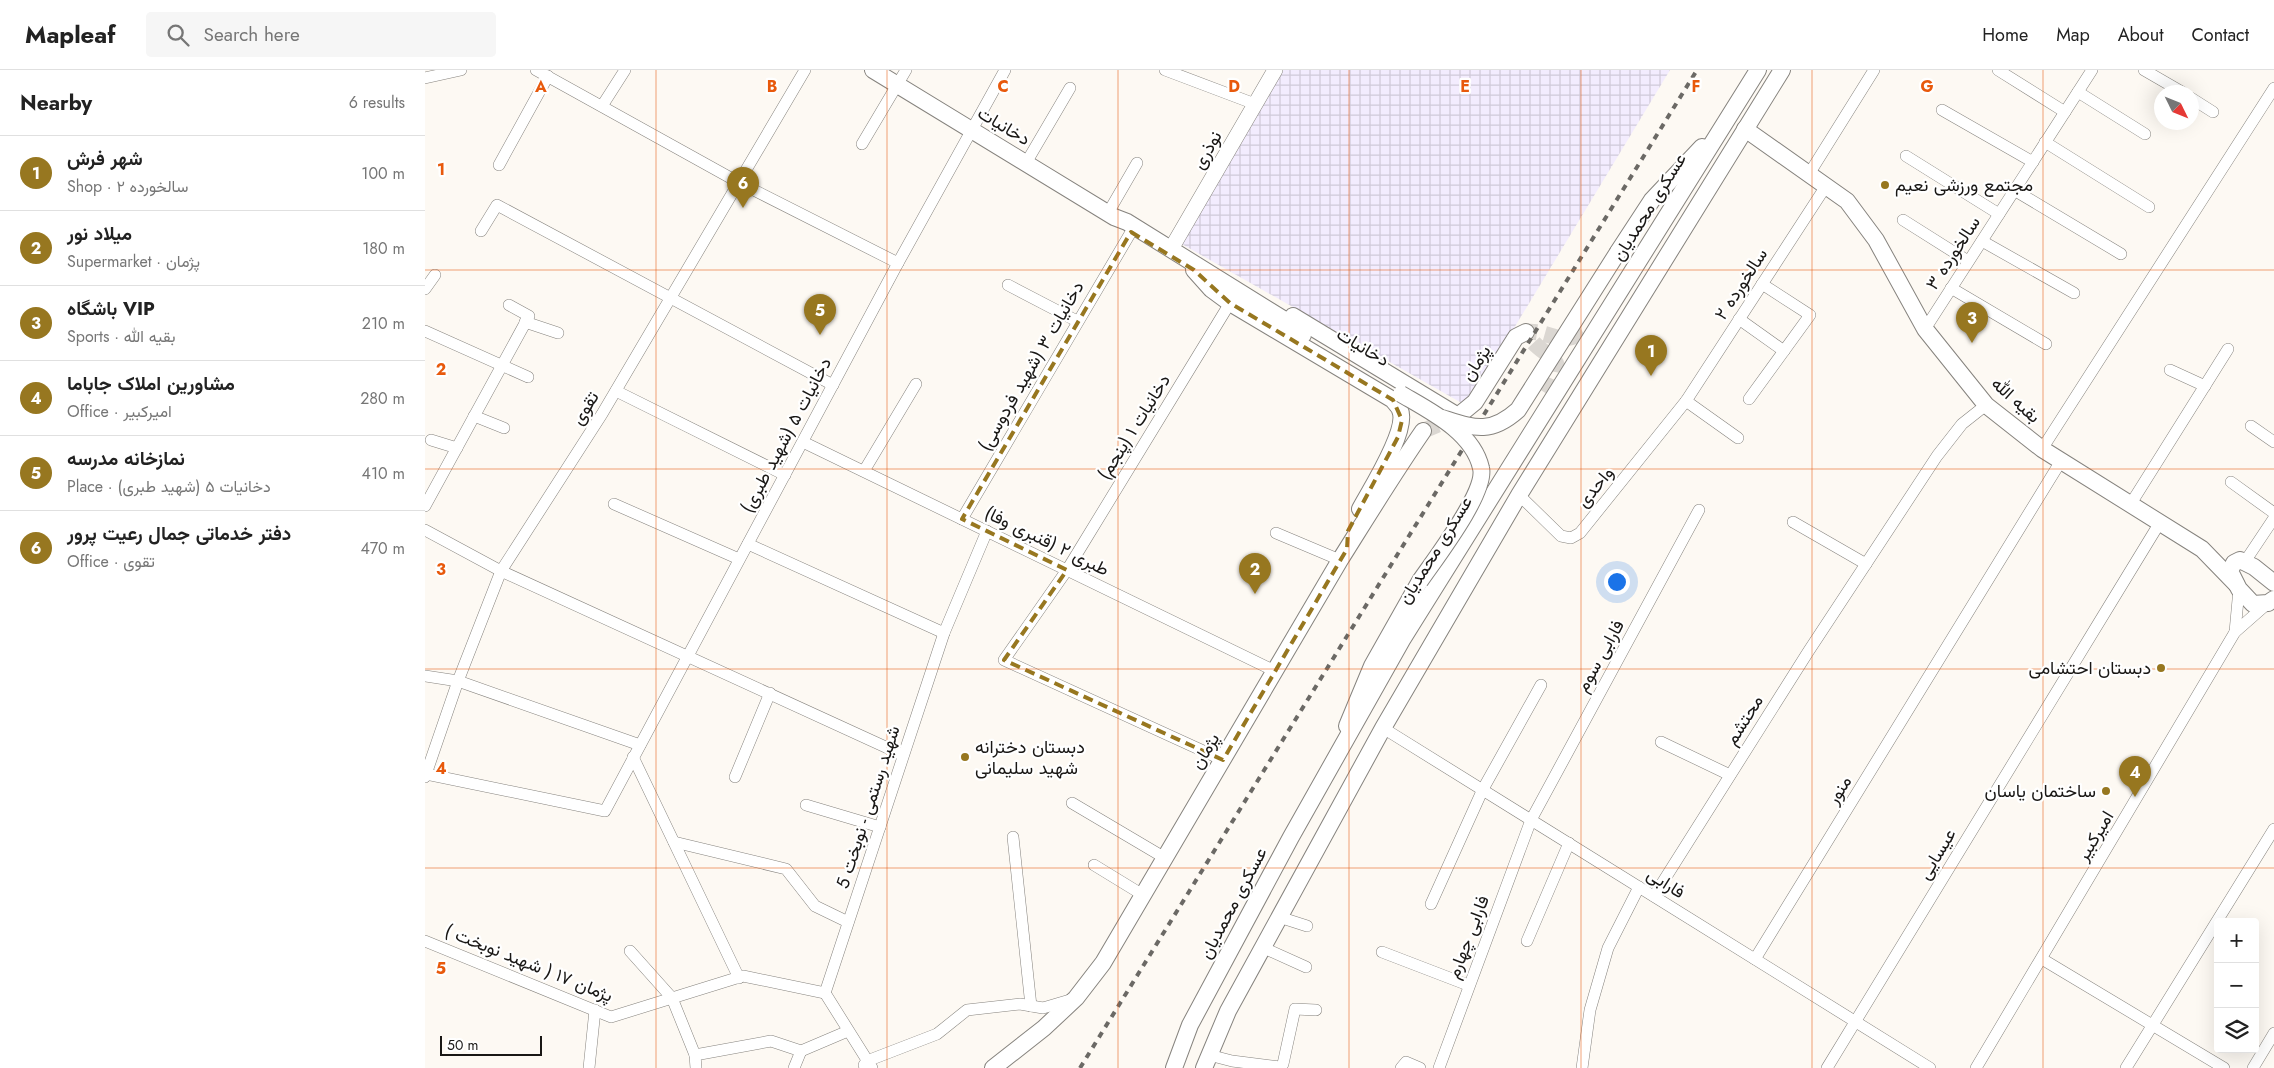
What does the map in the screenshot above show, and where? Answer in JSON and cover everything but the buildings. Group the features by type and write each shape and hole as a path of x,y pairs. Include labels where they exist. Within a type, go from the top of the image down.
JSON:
{"main road":[{"name":"دخانیات","path":"873,70 1111,215 1127,222 1171,248 1195,267"},
{"name":"عسکری محمدیان","path":"1175,1068 1190,1025 1402,640 1758,70"},
{"path":"1207,1061 1228,1012 1383,728 1519,495 1782,70"},
{"path":"1195,267 1222,274 1450,417 1477,429 1493,425 1509,418 1518,410 1652,200 1726,122"},
{"name":"بقیه الله","path":"1745,130 1847,202 1876,240 1925,328 1986,404 2042,449 2159,524 2202,549"},
{"path":"1585,331 1659,215 1670,211"},
{"name":"دخانیات","path":"1111,215 1131,232 1289,322 1303,335 1401,394 1450,417"},
{"path":"1195,267 1211,289 1230,303 1393,400 1400,410 1402,420 1397,437 1349,531 1343,555"},
{"name":"پژمان","path":"1450,417 1475,402 1516,337 1526,332"},
{"path":"1402,640 1409,616 1540,405"},
{"path":"1336,757 1354,704 1371,666 1420,581 1474,501 1481,484 1482,468 1450,417"},
{"name":"پژمان","path":"993,1068 1044,1028 1076,998 1103,963 1343,555 1387,484 1423,431"},
{"path":"2202,549 2242,561 2274,583"},
{"path":"2202,549 2253,604 2272,601"},
{"path":"2237,587 2230,571 2235,563 2242,561"},
{"path":"1362,714 1383,728"}],"street":[{"path":"425,78 461,70"},
{"path":"536,70 738,182 898,264"},
{"path":"602,106 625,70"},
{"name":"تقوی","path":"425,776 458,681 501,570 616,391 805,70"},
{"path":"862,144 906,70"},
{"name":"دخانیات ۵ (شهید طبری)","path":"425,776 605,811 898,264 1005,70"},
{"path":"1165,70 1255,104"},
{"name":"نوذری","path":"1171,248 1275,70"},
{"path":"1809,174 1874,70"},
{"path":"1998,70 2065,112"},
{"path":"2144,70 2170,85"},
{"name":"سالخورده ۳","path":"1925,328 2090,71"},
{"path":"499,165 548,76"},
{"path":"1026,163 1070,88"},
{"path":"2042,449 2274,88"},
{"path":"2078,92 2145,134"},
{"path":"2199,103 2213,112"},
{"path":"1942,110 2033,162"},
{"path":"2045,142 2149,207"},
{"path":"1906,156 1999,214"},
{"path":"1111,215 1137,164"},
{"name":"سالخورده ۲","path":"1686,401 1825,186"},
{"path":"2015,190 2121,254"},
{"path":"481,230 497,205 671,296 833,385"},
{"path":"1903,220 1968,261"},
{"name":"دخانیات ۳ (شهید فردوسی)","path":"962,519 1131,232"},
{"path":"1981,241 2074,293"},
{"path":"425,289 435,276"},
{"path":"1749,398 1810,315 1762,284"},
{"path":"1008,285 1077,321"},
{"path":"1951,288 2046,344"},
{"name":"دخانیات ۱ (پنجم)","path":"1223,760 1004,660 1067,570 1230,303"},
{"path":"509,305 527,319 558,333"},
{"path":"425,506 527,319"},
{"path":"1739,319 1784,351"},
{"path":"425,331 528,377"},
{"path":"2130,505 2228,349"},
{"path":"2169,370 2205,386"},
{"path":"864,471 916,384"},
{"path":"616,391 785,475"},
{"path":"1686,401 1738,438"},
{"name":"واحدی","path":"1519,495 1561,536 1571,538 1580,533 1686,401"},
{"name":"محتشم","path":"1654,896 1730,775 1937,456 1962,424 1986,404"},
{"path":"474,416 504,428"},
{"path":"2251,426 2274,442"},
{"path":"431,440 457,448"},
{"name":"طبری ۲ (قنبری وفا)","path":"803,442 1275,671"},
{"name":"منور","path":"1755,959 2061,461"},
{"path":"2231,482 2274,513"},
{"path":"614,504 739,559"},
{"name":"فارابی سوم","path":"1531,820 1699,510"},
{"path":"2242,561 2274,518"},
{"path":"1793,522 1866,564"},
{"name":"عیسایی","path":"1827,1068 2159,524"},
{"path":"425,530 501,570 903,755"},
{"name":"شهید رستمی - نوبخت 5","path":"825,993 944,633 987,531"},
{"path":"1276,533 1343,555"},
{"path":"748,544 944,633"},
{"path":"2235,632 2237,587"},
{"name":"امیرکبیر","path":"1976,1068 2235,632 2272,601"},
{"path":"425,676 458,681 640,745"},
{"path":"1431,904 1483,789 1541,685"},
{"path":"735,777 770,693"},
{"name":"فارابی","path":"1383,728 1930,1068"},
{"path":"1661,742 1730,775"},
{"path":"633,757 739,978"},
{"path":"1072,803 1165,858"},
{"path":"806,805 880,827"},
{"name":"فارابی چهارم","path":"1439,1068 1468,985 1531,820"},
{"path":"2126,1068 2274,829"},
{"path":"1013,837 1031,1006"},
{"path":"674,842 786,869 815,906 848,922"},
{"path":"1527,941 1569,843"},
{"path":"1094,866 1143,895"},
{"path":"1582,1068 1590,1010 1608,948 1639,887"},
{"path":"1279,918 1307,926"},
{"name":"پژمان ۱۷ ( شهید نوبخت )","path":"425,941 611,1017 743,976 825,993"},
{"path":"1263,948 1306,967"},
{"path":"630,950 672,998 695,1055 696,1068"},
{"path":"1382,952 1468,985"},
{"path":"2042,959 2224,1068"},
{"path":"825,993 867,1066 937,1034 967,1010 1020,1004 1043,1008 1076,998"},
{"path":"1207,1061 1232,1061 1280,1067 1283,1064 1295,1009 1316,1010"},
{"path":"589,1068 595,1010"},
{"path":"695,1055 771,1041 801,1051 848,1031"},
{"path":"2253,1068 2274,1033"},
{"path":"794,1068 801,1051"},
{"path":"1401,1068 1406,1062 1420,1068"}],"highlighted area":[{"path":"1131,232 1194,270 1230,303 1393,400 1402,420 1398,437 1348,531 1347,549 1223,760 1004,660 1067,570 962,519"}],"shaded area":[{"path":"1283,70 1670,70 1467,406 1180,243"}],"tunnel":[{"path":"1547,394 1555,381 1556,364 1553,358 1533,342 1526,332 1567,338 1585,331"},
{"path":"1423,431 1458,416"}],"railway":[{"path":"1080,1068 1697,70"}],"place":[{"name":"مجتمع ورزشی نعیم","path":"1885,185"},
{"name":"دفتر خدماتی جمال رعیت پرور","path":"743,208"},
{"name":"نمازخانه مدرسه","path":"820,335"},
{"name":"باشگاه VIP","path":"1972,343"},
{"name":"شهر فرش","path":"1651,376"},
{"name":"میلاد نور","path":"1255,594"},
{"name":"دبستان احتشامی","path":"2161,668"},
{"name":"دبستان دخترانه شهید سلیمانی","path":"965,757"},
{"name":"ساختمان یاسان","path":"2106,791"},
{"name":"مشاورین املاک جاباما","path":"2135,797"}]}
